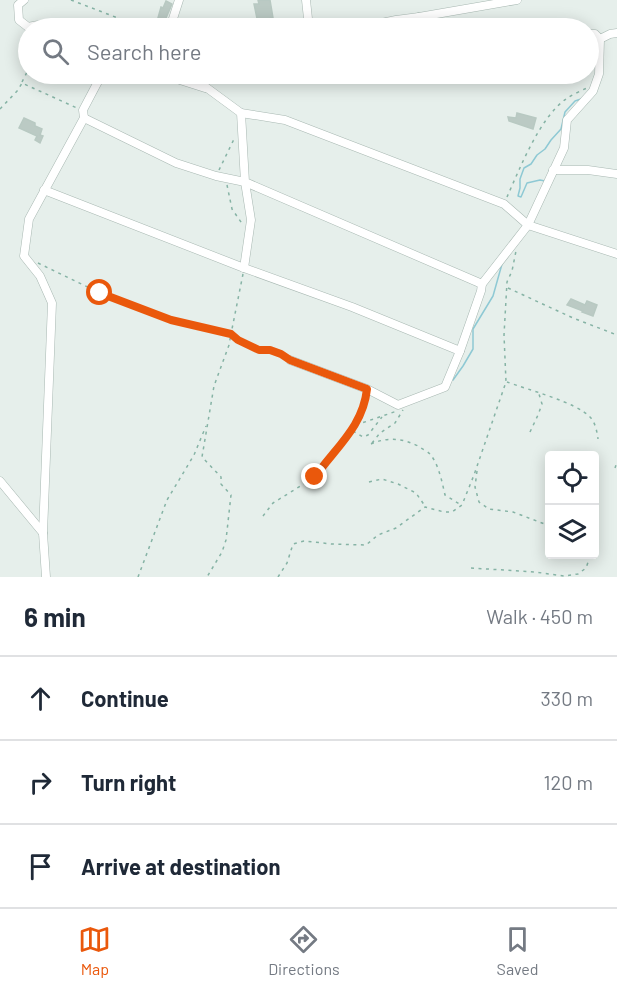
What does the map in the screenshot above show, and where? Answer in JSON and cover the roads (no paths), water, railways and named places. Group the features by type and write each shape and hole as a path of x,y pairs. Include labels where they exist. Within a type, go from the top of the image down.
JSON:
{"street":[{"path":"19,18 18,5 24,0"},
{"path":"174,18 181,0"},
{"path":"306,0 308,18"},
{"path":"411,18 518,0"},
{"path":"599,74 600,39 617,33"},
{"path":"46,577 43,533 52,303 40,276 24,256 29,219 97,84"},
{"path":"191,84 212,91"},
{"path":"203,84 240,113 285,120 504,204 528,225 617,254"},
{"path":"290,360 367,389 398,405 445,387 460,351 482,284 528,225 564,148 567,120 593,91 596,84"},
{"path":"240,113 245,182 251,220 244,268"},
{"path":"83,114 176,163 216,176 245,182 482,284"},
{"path":"553,170 588,170 617,174"},
{"path":"44,190 244,268 352,307 460,351"},
{"path":"0,480 43,533"}],"waterway":[{"path":"545,181 527,183 521,197 518,196 524,168 545,149 561,129 565,112 575,101 581,99"},
{"path":"453,380 473,349 473,329 493,296 502,264"}]}
